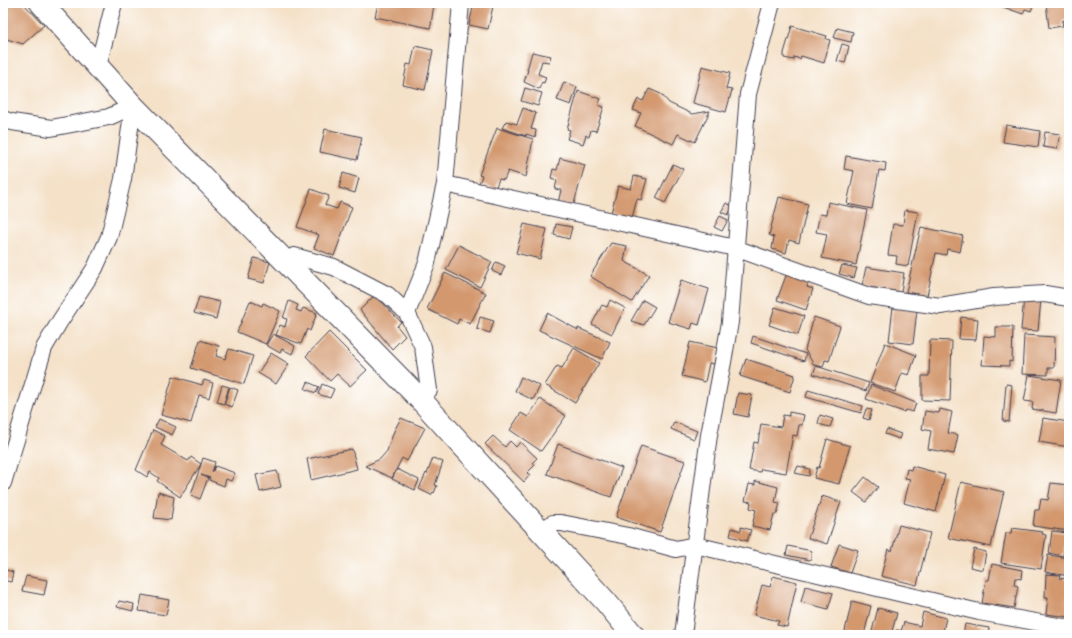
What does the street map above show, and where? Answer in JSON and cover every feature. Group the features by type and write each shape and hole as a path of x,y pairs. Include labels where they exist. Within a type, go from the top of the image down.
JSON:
{"street":[{"path":"41,3 134,106 420,399 606,602 633,635"},
{"path":"98,66 114,3"},
{"path":"407,313 427,263 445,184 461,3"},
{"path":"683,635 709,434 730,322 748,94 772,3"},
{"path":"3,120 51,128 109,117 134,106"},
{"path":"3,483 44,348 95,268 109,237 123,179 134,106"},
{"path":"445,184 735,248 869,296 940,306 994,296 1045,294 1069,298"},
{"path":"286,261 294,256 334,267 388,295 407,313 423,347 429,390 420,399"},
{"path":"541,531 553,523 561,523 628,536 676,549 695,545 979,612 1069,628"}],"building":[{"path":"3,3 23,3 44,25 23,44 3,38"},
{"path":"378,3 434,3 430,28 375,17"},
{"path":"474,3 493,6 488,29 469,25"},
{"path":"1034,3 1031,11 1025,9 1023,14 995,4"},
{"path":"1046,3 1067,3 1069,19 1062,21 1063,26 1049,28"},
{"path":"792,26 827,36 826,39 830,40 824,63 801,56 800,59 794,57 794,60 784,58 784,53"},
{"path":"837,28 853,32 851,42 834,38"},
{"path":"842,44 849,46 845,63 837,61"},
{"path":"415,46 433,50 425,90 403,85 407,64 411,65"},
{"path":"532,52 551,56 549,62 542,61 538,74 546,77 544,83 542,82 539,89 524,82"},
{"path":"702,66 730,73 726,89 732,90 726,112 693,103"},
{"path":"564,82 577,87 571,105 557,100"},
{"path":"525,88 542,93 538,106 521,101"},
{"path":"649,89 661,94 669,103 692,114 710,111 695,142 678,134 673,144 635,126 641,113 633,110 638,99 643,101"},
{"path":"578,91 601,99 598,105 604,107 596,131 591,130 589,137 586,135 583,144 567,139 570,130 567,129"},
{"path":"523,108 536,113 531,129 536,130 535,137 526,134 526,136 502,128 506,121 517,124"},
{"path":"1006,125 1040,131 1038,147 1003,142"},
{"path":"497,128 533,139 526,177 508,171 504,180 499,179 495,189 479,183 482,176 479,175"},
{"path":"325,129 362,137 357,160 320,152"},
{"path":"1045,132 1060,134 1057,149 1043,147"},
{"path":"846,156 886,163 885,171 879,170 872,209 847,204 854,171 844,169"},
{"path":"560,158 585,165 573,207 558,203 561,190 555,189 557,180 551,178 553,169 557,170"},
{"path":"673,164 683,169 665,203 656,198"},
{"path":"343,173 359,178 355,193 339,188"},
{"path":"634,176 647,179 641,200 637,199 632,218 611,213 618,186 631,189"},
{"path":"311,189 329,196 325,205 337,209 340,202 352,207 334,256 314,248 319,235 297,227"},
{"path":"779,197 808,204 799,243 789,240 786,253 772,249 774,237 769,235"},
{"path":"828,202 867,210 856,265 822,258 827,234 816,232 820,214 826,215"},
{"path":"726,203 733,206 728,215 721,212"},
{"path":"905,210 918,212 908,266 896,264 897,256 888,255 893,224 903,225"},
{"path":"720,216 728,220 722,231 714,227"},
{"path":"524,224 547,229 540,259 516,253"},
{"path":"556,224 572,227 569,239 554,235"},
{"path":"921,227 963,236 960,252 947,249 946,255 936,253 927,296 906,292"},
{"path":"611,243 627,246 624,261 649,275 632,302 590,276"},
{"path":"459,245 492,262 480,287 446,270"},
{"path":"254,258 270,262 264,283 248,279"},
{"path":"496,262 505,266 501,275 492,271"},
{"path":"842,265 857,268 854,278 839,274"},
{"path":"866,267 904,273 901,292 862,286"},
{"path":"445,273 486,293 470,324 459,319 457,324 427,309"},
{"path":"787,273 809,281 807,287 813,289 806,310 777,300"},
{"path":"681,280 709,289 699,325 693,323 691,329 668,322"},
{"path":"375,295 401,322 397,326 405,336 392,349 360,310"},
{"path":"199,297 220,302 216,319 194,313"},
{"path":"1024,297 1041,299 1038,331 1021,330"},
{"path":"610,300 625,308 612,334 592,324 602,305 607,307"},
{"path":"643,300 655,307 644,325 631,321"},
{"path":"250,301 262,306 263,303 280,311 266,344 237,332"},
{"path":"289,301 298,305 296,310 301,312 303,308 317,313 310,331 307,329 301,344 276,335 280,325 285,327 287,319 283,318"},
{"path":"775,307 804,316 798,335 769,325"},
{"path":"893,307 917,310 913,344 889,341"},
{"path":"547,313 578,330 578,328 610,342 602,359 539,330"},
{"path":"480,317 494,321 490,333 477,329"},
{"path":"814,317 840,326 829,361 825,360 823,367 814,365 805,350"},
{"path":"961,317 978,319 976,340 959,339"},
{"path":"996,327 1013,327 1012,362 1009,361 1009,366 982,365 984,336 996,337"},
{"path":"329,332 367,370 350,386 337,374 330,381 306,356"},
{"path":"273,334 295,346 292,354 282,349 280,353 266,345"},
{"path":"1024,335 1055,337 1054,368 1048,368 1048,375 1022,374"},
{"path":"753,336 806,354 804,361 751,343"},
{"path":"200,340 219,346 216,356 225,359 229,349 253,356 244,384 191,368"},
{"path":"930,340 952,341 950,401 922,400 922,376 929,376"},
{"path":"690,342 718,348 714,364 709,363 705,382 682,376"},
{"path":"885,343 916,355 909,375 902,373 895,392 870,383"},
{"path":"574,348 599,363 575,403 545,385 557,366 562,368"},
{"path":"271,353 289,364 276,384 258,373"},
{"path":"746,359 795,375 790,392 740,376"},
{"path":"816,366 869,383 866,391 813,374"},
{"path":"1029,375 1061,380 1056,413 1032,409 1033,402 1024,401"},
{"path":"173,376 202,385 204,380 213,383 209,398 199,395 191,423 161,415"},
{"path":"521,377 540,386 533,400 515,391"},
{"path":"308,382 319,387 316,393 305,389"},
{"path":"322,384 334,389 330,398 318,394"},
{"path":"1006,384 1012,385 1009,422 1003,421"},
{"path":"222,385 229,387 224,404 217,402"},
{"path":"871,385 916,403 913,412 906,410 904,412 866,399"},
{"path":"230,387 238,390 232,407 224,404"},
{"path":"808,390 863,406 861,413 806,397"},
{"path":"738,393 752,395 748,417 734,414"},
{"path":"540,399 566,416 541,451 510,430 521,413 528,417"},
{"path":"866,409 872,410 869,420 863,418"},
{"path":"940,409 952,412 948,433 958,435 954,454 928,449 931,431 922,429 925,411 939,413"},
{"path":"789,412 804,415 802,425 799,425 797,436 793,435 786,473 761,469 760,472 749,470 754,442 758,443 761,424 781,427 783,415 789,416"},
{"path":"820,415 833,419 830,427 818,424"},
{"path":"401,418 425,428 407,461 402,458 392,478 365,466 380,459 387,451 394,431"},
{"path":"1043,418 1069,422 1069,447 1039,442"},
{"path":"159,419 176,427 172,435 155,427"},
{"path":"674,422 697,431 694,439 671,429"},
{"path":"887,429 901,434 899,439 885,434"},
{"path":"153,430 165,436 161,445 188,461 191,457 201,464 180,497 157,481 159,478 150,472 147,477 136,470"},
{"path":"493,436 505,447 510,441 516,447 520,442 537,458 533,462 535,465 527,473 530,475 524,482 485,444"},
{"path":"827,439 850,446 839,484 814,478 817,467 819,468"},
{"path":"558,444 622,468 611,497 547,474"},
{"path":"641,446 685,461 660,532 616,517"},
{"path":"352,449 357,469 311,480 307,459"},
{"path":"203,458 215,462 212,473 215,466 235,473 231,481 226,479 224,486 209,480 210,478 201,475 208,478 200,499 191,495"},
{"path":"433,458 443,462 435,485 437,486 434,493 433,492 431,495 419,489"},
{"path":"798,466 810,469 809,476 795,473"},
{"path":"912,466 945,475 936,512 904,503 910,479 905,478 907,469 911,470"},
{"path":"397,469 419,480 415,490 392,479"},
{"path":"277,471 281,487 260,492 256,475"},
{"path":"865,477 878,487 866,502 853,492"},
{"path":"755,481 778,487 775,502 780,503 777,514 774,514 770,530 752,526 756,510 750,508 751,502 745,501 749,484 755,485"},
{"path":"961,482 1004,492 991,547 948,538"},
{"path":"1051,483 1069,485 1069,531 1033,526 1035,510 1039,510 1041,499 1048,500"},
{"path":"158,492 174,497 171,520 154,518"},
{"path":"822,496 841,502 827,544 808,538"},
{"path":"899,525 930,533 917,585 881,576 888,549 892,551"},
{"path":"741,527 751,530 747,541 730,536 732,528 741,531"},
{"path":"1012,528 1043,532 1042,534 1046,535 1041,569 1001,563 1006,533 1011,533"},
{"path":"1052,531 1067,533 1063,556 1049,553"},
{"path":"839,544 858,550 850,573 831,567"},
{"path":"788,546 812,551 810,560 786,555"},
{"path":"974,549 986,552 983,570 970,567"},
{"path":"1048,555 1069,558 1069,576 1045,572"},
{"path":"992,564 1022,570 1021,579 1015,578 1014,585 1018,586 1014,608 982,603 986,580 989,580"},
{"path":"3,569 13,572 11,582 3,580"},
{"path":"1046,574 1060,575 1059,578 1069,579 1069,617 1046,614 1048,597 1045,597"},
{"path":"26,576 47,580 44,595 22,591"},
{"path":"773,576 797,582 787,627 777,625 779,621 754,615 762,585 770,587"},
{"path":"805,586 833,593 828,609 801,602"},
{"path":"142,595 169,600 166,615 139,611"},
{"path":"119,601 134,604 133,611 117,607"},
{"path":"852,601 871,606 864,635 844,635"},
{"path":"878,608 897,613 891,635 871,635"},
{"path":"923,612 946,618 943,631 941,630 939,635 895,635 896,630 901,631 904,622 920,626"},
{"path":"965,624 989,628 988,635 963,635"}]}
